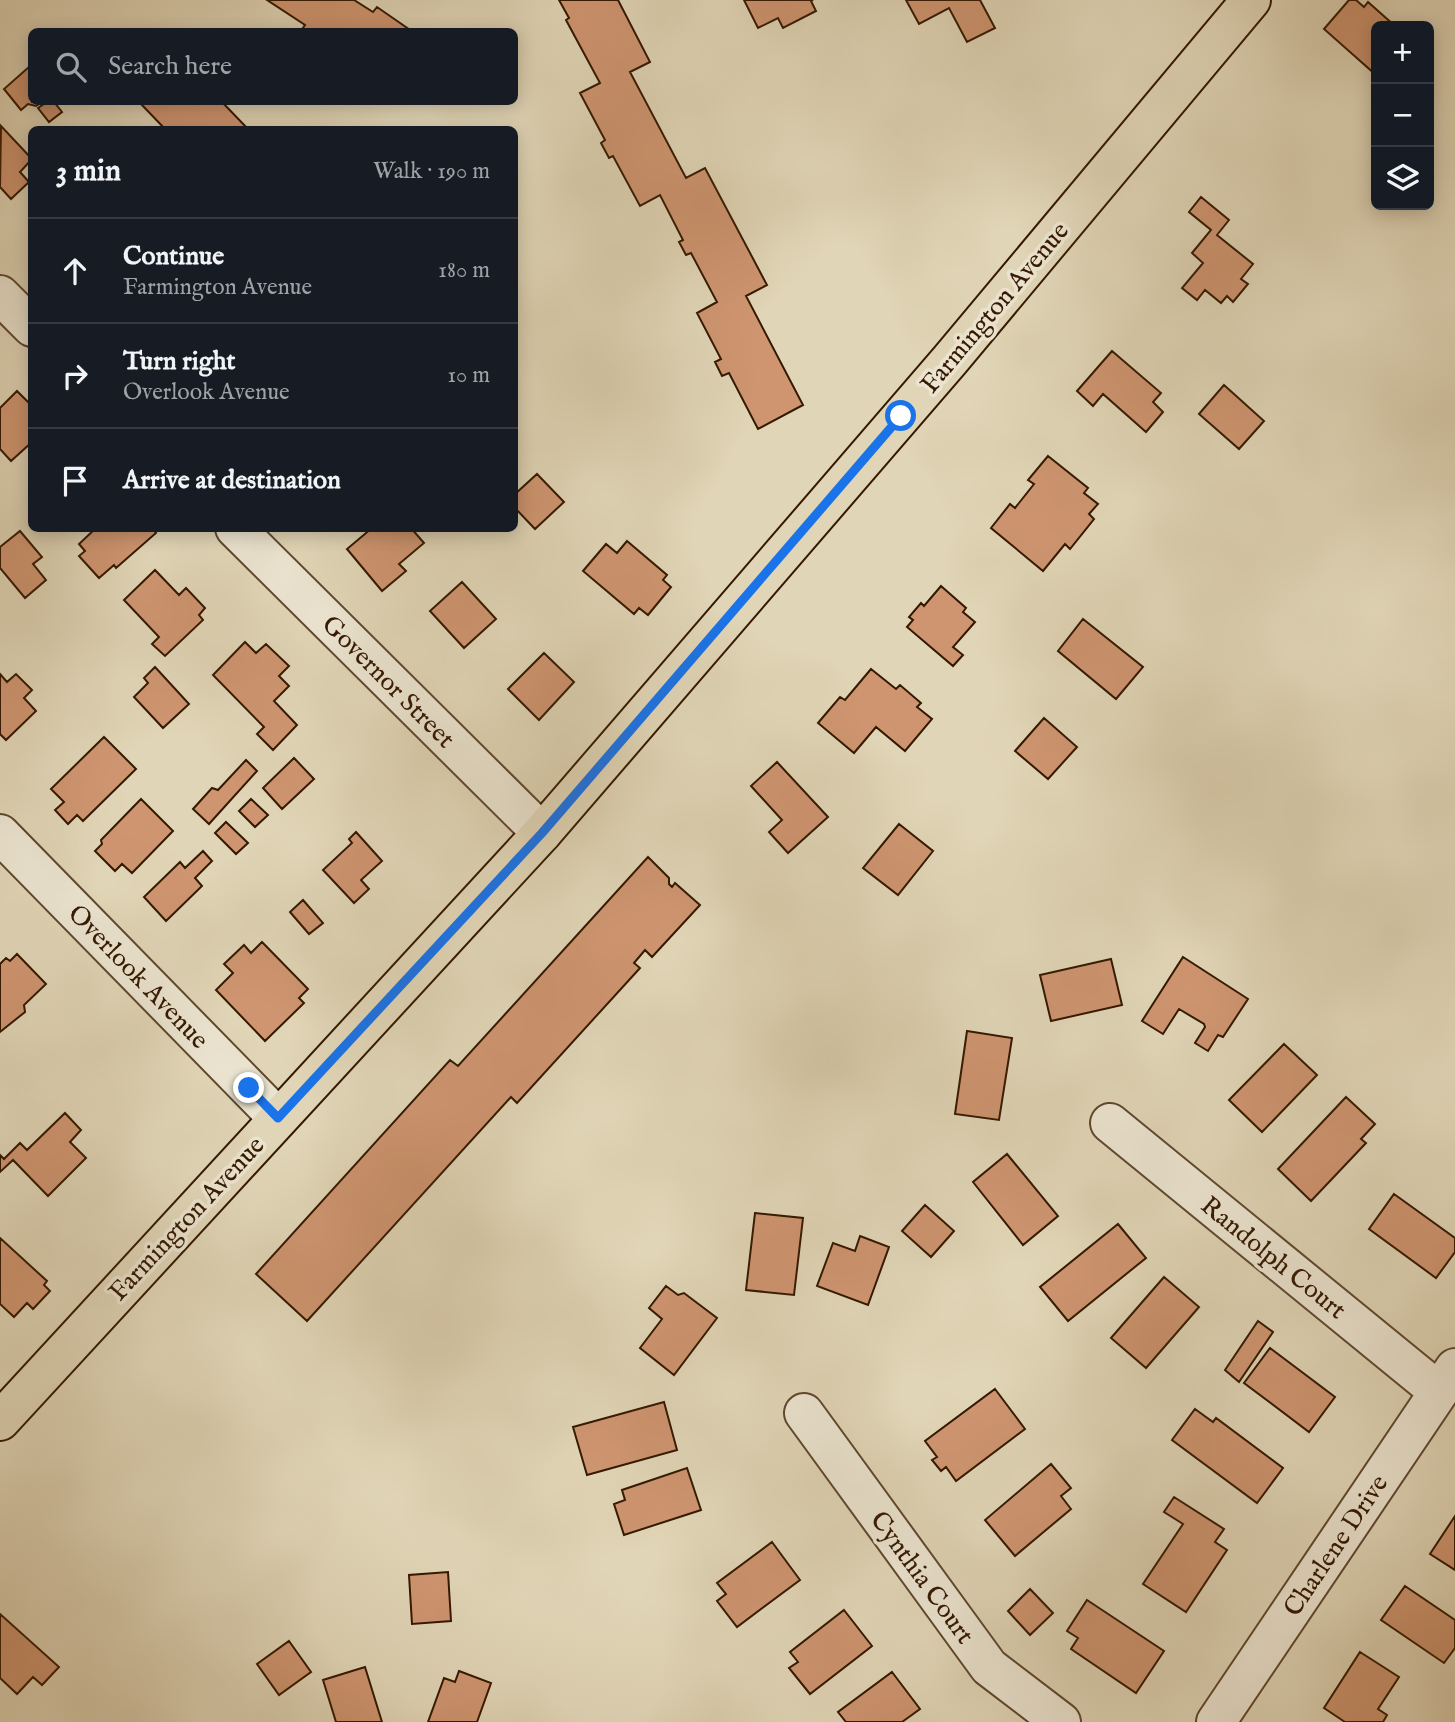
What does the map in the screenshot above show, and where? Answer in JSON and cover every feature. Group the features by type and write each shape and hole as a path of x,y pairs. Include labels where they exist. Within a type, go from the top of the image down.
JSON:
{"main road":[{"name":"Farmington Avenue","path":"5,1404 278,1118 542,833 950,360 1251,0"}],"street":[{"path":"0,295 28,323"},
{"name":"Governor Street","path":"239,532 542,833"},
{"name":"Overlook Avenue","path":"0,834 278,1118"},
{"name":"Randolph Court","path":"1110,1123 1447,1380"},
{"name":"Charlene Drive","path":"1216,1722 1447,1380"},
{"name":"Cynthia Court","path":"804,1413 989,1667 1062,1722"}],"building":[{"path":"267,0 354,0 373,12 377,7 407,28 303,28 305,25"},
{"path":"559,0 618,0 650,62 630,72 686,178 705,168 767,285 746,296 803,405 758,429 729,373 722,376 715,362 721,359 697,313 717,302 691,253 686,255 679,242 683,240 660,195 640,206 613,156 609,158 601,143 605,140 580,93 600,83 566,20 569,18"},
{"path":"744,0 813,0 811,1 816,11 783,28 778,18 758,28"},
{"path":"906,0 980,0 995,28 967,42 949,8 919,24"},
{"path":"1349,0 1356,0 1364,7 1368,2 1389,21 1371,21 1371,71 1324,29"},
{"path":"28,68 28,104 21,110 4,89"},
{"path":"42,105 56,105 62,112 49,122 38,108"},
{"path":"142,105 225,105 245,126 162,126"},
{"path":"1,126 28,155 28,163 20,172 28,183 11,199 0,187"},
{"path":"1201,197 1229,220 1217,235 1253,264 1241,279 1248,284 1233,302 1227,296 1221,303 1205,290 1197,300 1182,288 1203,263 1192,253 1211,230 1189,212"},
{"path":"1112,351 1161,393 1153,402 1163,412 1146,432 1103,394 1093,406 1077,391"},
{"path":"1224,385 1264,421 1239,449 1199,414"},
{"path":"17,391 28,402 28,446 11,461 0,449 0,408"},
{"path":"1048,456 1088,488 1084,493 1098,504 1089,514 1094,519 1070,549 1065,544 1043,571 991,528 1010,504 1015,508 1034,484 1028,480"},
{"path":"537,474 564,502 535,529 518,511 518,491"},
{"path":"20,531 42,557 33,564 46,580 25,598 0,568 0,547"},
{"path":"92,532 156,533 116,568 114,565 99,578 79,556 85,551 79,544"},
{"path":"367,532 414,532 424,543 399,564 406,571 382,591 347,549"},
{"path":"627,541 667,575 663,580 671,587 648,615 639,608 634,614 583,571 606,544 617,553"},
{"path":"155,570 179,595 186,588 205,608 199,615 203,620 165,656 152,644 159,637 124,600"},
{"path":"462,582 496,619 464,648 430,611"},
{"path":"941,586 966,608 963,612 975,622 953,647 963,655 953,666 907,627 913,620 909,617 921,603 924,606"},
{"path":"1083,619 1143,667 1116,699 1058,651"},
{"path":"245,642 256,653 266,644 289,666 279,676 289,686 274,701 297,725 273,750 257,734 264,727 213,675"},
{"path":"544,653 574,682 539,720 508,689"},
{"path":"155,667 189,704 163,728 134,697 148,683 144,678"},
{"path":"871,669 896,689 900,685 921,703 917,707 932,719 905,751 876,727 854,753 818,723 840,697 845,700"},
{"path":"0,674 7,682 16,674 32,690 24,698 36,711 6,740 0,734"},
{"path":"1044,718 1077,747 1048,779 1015,751"},
{"path":"104,737 136,769 83,821 77,815 68,824 55,810 64,802 51,789"},
{"path":"294,758 314,779 282,809 263,788"},
{"path":"246,760 257,771 209,824 193,809 212,788 218,790"},
{"path":"777,762 828,817 788,853 769,832 782,820 751,786"},
{"path":"141,799 173,831 132,873 122,864 115,871 95,851 102,844 101,840"},
{"path":"251,799 268,815 255,827 239,811"},
{"path":"226,822 248,843 236,854 215,833"},
{"path":"899,824 933,851 898,895 863,868"},
{"path":"356,832 382,861 361,880 369,889 354,903 323,870 352,843 349,839"},
{"path":"203,851 212,861 195,878 202,886 166,921 144,897 180,862 185,868"},
{"path":"648,857 669,878 672,887 675,883 700,905 652,957 645,950 634,963 640,968 517,1103 511,1097 307,1321 256,1274 450,1060 458,1066"},
{"path":"303,900 323,923 309,934 290,912"},
{"path":"262,942 308,989 299,998 304,1003 265,1041 216,990 233,973 224,964 244,945 251,953"},
{"path":"17,954 46,984 24,1005 25,1012 0,1032 0,964 6,958 10,961"},
{"path":"1183,957 1248,999 1223,1037 1218,1035 1208,1051 1195,1043 1205,1027 1204,1024 1179,1009 1163,1034 1142,1021"},
{"path":"1111,959 1122,1005 1051,1021 1040,975"},
{"path":"967,1031 1012,1038 999,1120 955,1114"},
{"path":"1284,1044 1317,1075 1262,1132 1229,1100"},
{"path":"1346,1097 1375,1124 1361,1139 1366,1143 1311,1201 1278,1169"},
{"path":"65,1113 81,1130 70,1142 86,1158 48,1196 13,1160 0,1172 0,1155 4,1159 20,1143 27,1150"},
{"path":"1007,1154 1058,1216 1023,1245 973,1182"},
{"path":"1394,1194 1455,1238 1455,1252 1436,1278 1369,1229"},
{"path":"925,1205 954,1231 931,1257 902,1231"},
{"path":"755,1213 803,1218 794,1295 746,1290"},
{"path":"1118,1224 1146,1258 1068,1321 1040,1287"},
{"path":"860,1236 889,1247 868,1305 817,1286 833,1243 855,1251"},
{"path":"0,1238 47,1281 44,1285 50,1291 33,1309 27,1303 14,1317 0,1304"},
{"path":"1164,1277 1199,1307 1146,1368 1111,1338"},
{"path":"666,1286 678,1295 684,1293 717,1318 674,1375 640,1348 662,1319 649,1308"},
{"path":"1258,1321 1273,1332 1239,1382 1225,1370"},
{"path":"1270,1348 1335,1397 1309,1432 1244,1383"},
{"path":"995,1389 1025,1429 956,1481 946,1467 941,1471 932,1460 937,1457 925,1441"},
{"path":"664,1402 677,1450 587,1475 573,1427"},
{"path":"1195,1409 1213,1422 1216,1418 1283,1468 1257,1503 1172,1440"},
{"path":"1051,1464 1071,1488 1061,1496 1071,1509 1015,1556 985,1520"},
{"path":"687,1468 701,1510 624,1535 614,1504 625,1500 622,1490"},
{"path":"1174,1497 1224,1529 1215,1542 1227,1550 1186,1612 1143,1584 1183,1524 1164,1512"},
{"path":"1455,1516 1455,1570 1430,1554"},
{"path":"772,1542 800,1580 737,1627 717,1601 726,1594 717,1583"},
{"path":"448,1572 451,1621 412,1624 409,1575"},
{"path":"1405,1586 1455,1620 1455,1648 1444,1663 1381,1620"},
{"path":"1030,1589 1053,1613 1030,1635 1008,1611"},
{"path":"1087,1600 1164,1651 1136,1693 1071,1649 1078,1638 1067,1631"},
{"path":"844,1610 872,1646 810,1694 789,1668 798,1662 790,1652"},
{"path":"0,1614 59,1667 42,1685 33,1677 17,1694 0,1678"},
{"path":"289,1641 311,1672 279,1695 257,1664"},
{"path":"1360,1652 1399,1677 1378,1709 1387,1715 1383,1722 1345,1722 1324,1708"},
{"path":"365,1667 382,1722 336,1722 323,1680"},
{"path":"459,1671 491,1683 477,1722 428,1722 444,1678 455,1682"},
{"path":"892,1672 920,1709 902,1722 846,1722 838,1712"}],"route":[{"path":"249,1088 278,1118 542,833 901,416"}]}
